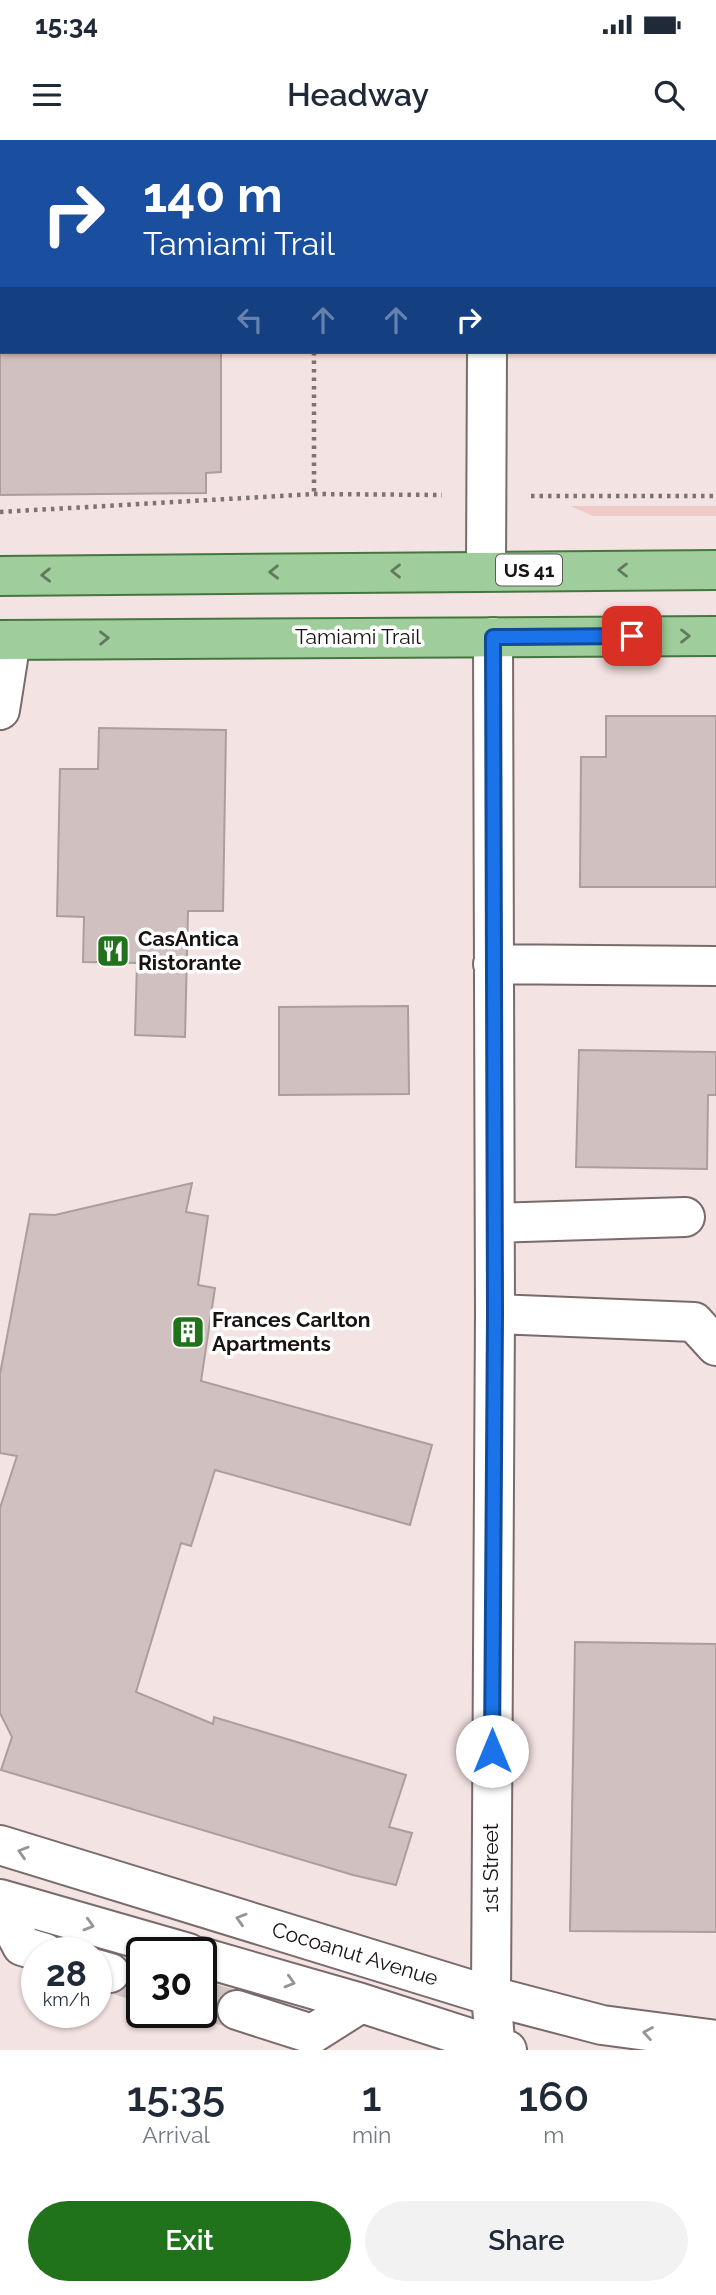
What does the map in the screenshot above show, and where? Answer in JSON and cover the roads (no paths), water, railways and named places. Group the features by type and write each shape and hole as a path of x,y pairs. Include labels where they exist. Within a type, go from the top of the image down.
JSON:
{"main road":[{"name":"US 41","path":"0,576 716,570"},
{"name":"Tamiami Trail","path":"5,640 716,636"}],"street":[{"path":"486,570 487,354"},
{"name":"1st Street","path":"493,637 495,1314 491,1996 499,2049"},
{"path":"0,710 5,640"},
{"path":"493,964 716,966"},
{"path":"495,1223 685,1217"},
{"path":"495,1314 694,1322 716,1346"},
{"name":"Cocoanut Avenue","path":"0,1844 491,1996 602,2025 716,2040"},
{"path":"0,1901 21,1944"},
{"path":"0,1901 130,1937"},
{"path":"217,1962 361,2003 499,2049"},
{"path":"237,2010 312,2034 361,2003"}],"tunnel":[{"path":"112,1974 126,1978"},
{"path":"217,2004 237,2010"}],"place":[{"name":"CasAntica Ristorante","path":"113,951"},
{"name":"Frances Carlton Apartments","path":"188,1332"}]}
